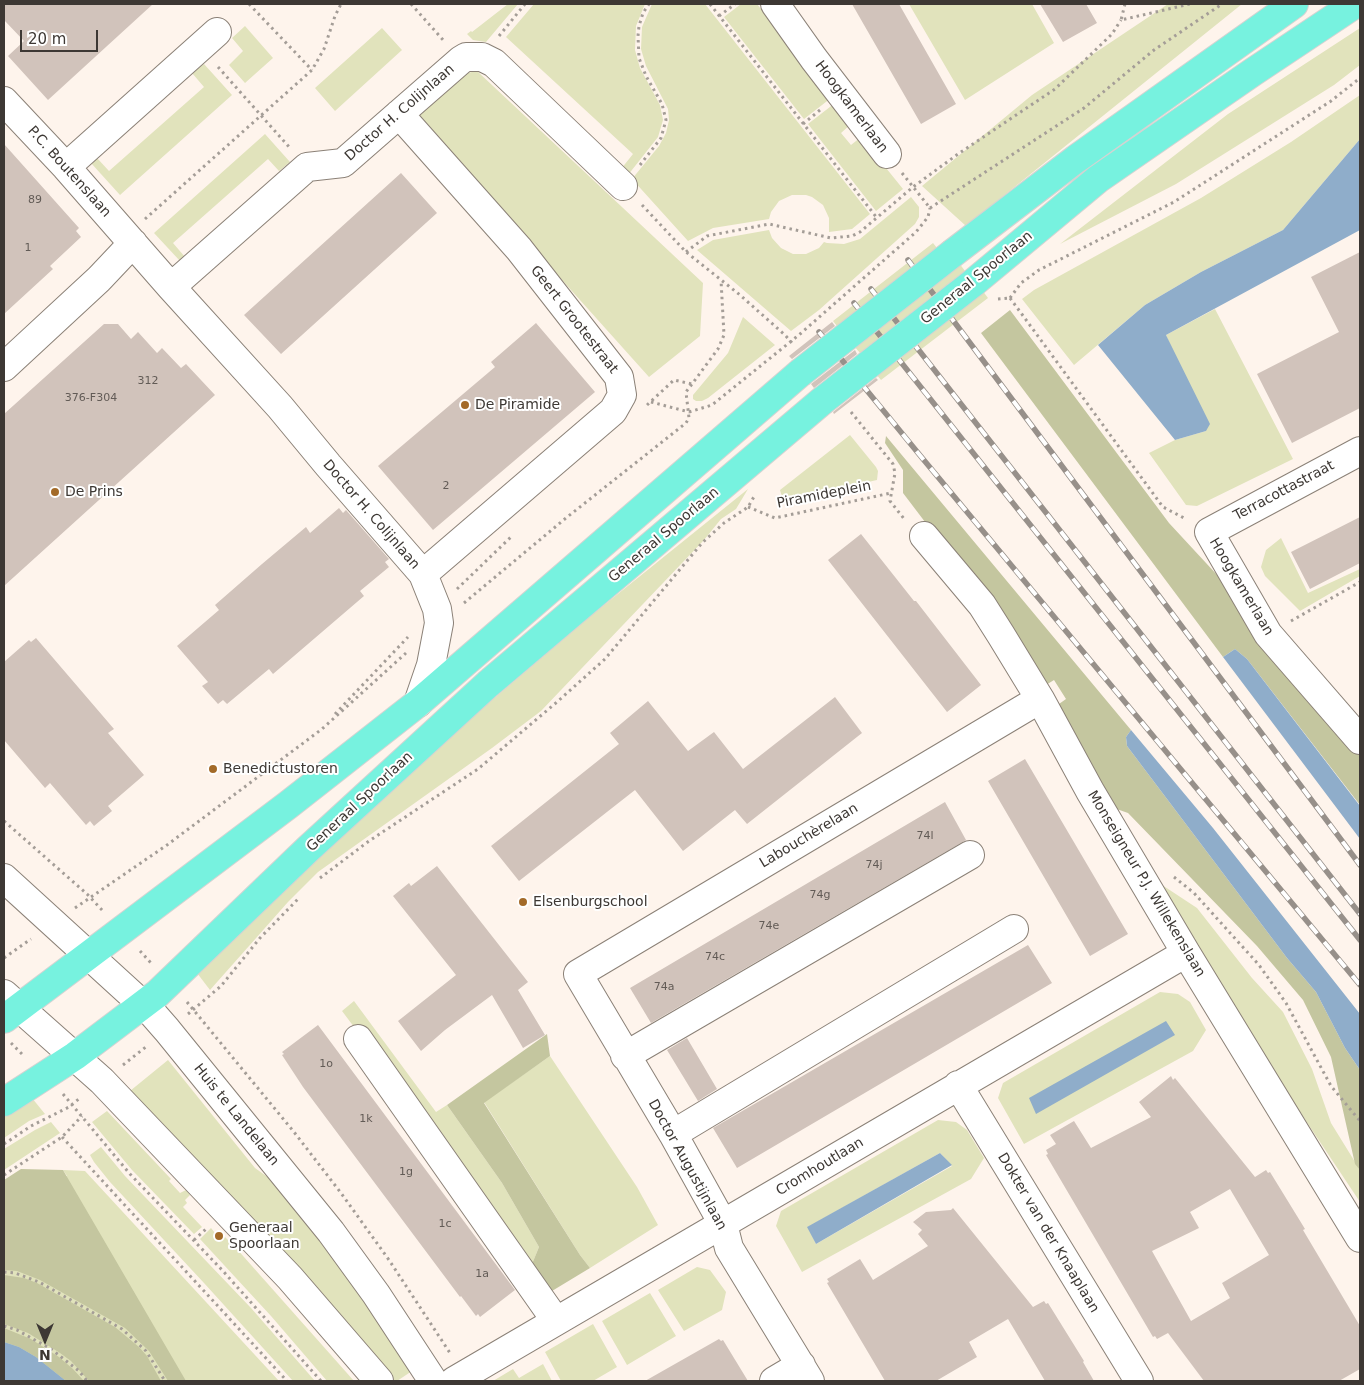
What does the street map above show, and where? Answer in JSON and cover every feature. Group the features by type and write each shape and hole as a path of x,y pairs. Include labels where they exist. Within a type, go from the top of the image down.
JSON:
{"main road":[{"path":"8,1007 88,955 288,805 418,703 800,374 953,253 1076,159 1294,4"},
{"name":"Generaal Spoorlaan","path":"4,1102 75,1056 169,983 308,849 488,684 822,401 973,283 1098,180 1253,72 1355,4"}],"street":[{"name":"Hoogkamerlaan","path":"775,4 814,59 888,154"},
{"path":"66,167 209,40"},
{"name":"Doctor H. Colijnlaan","path":"307,167 343,163 399,114 472,58"},
{"path":"472,58 494,63 623,186"},
{"name":"P.C. Boutenslaan","path":"6,107 66,167 132,243"},
{"name":"Geert Grootestraat","path":"399,114 518,249 619,377 633,402"},
{"path":"170,287 307,167"},
{"name":"Doctor H. Colijnlaan","path":"132,243 280,407 423,574 438,616"},
{"path":"4,367 99,280 132,243"},
{"path":"423,574 613,410 633,402"},
{"name":"Terracottastraat","path":"1208,532 1360,451"},
{"name":"Hoogkamerlaan","path":"1208,532 1268,634 1360,740"},
{"name":"Monseigneur P.J. Willekenslaan","path":"924,536 982,605 1001,635 1040,699 1090,791 1186,953 1360,1238"},
{"path":"418,703 431,665 438,616"},
{"name":"Labouchèrelaan","path":"578,974 1040,699"},
{"path":"625,1056 970,855"},
{"name":"Huis te Landelaan","path":"4,878 143,1005 171,1035 331,1232 376,1294 433,1381"},
{"path":"673,1134 1014,929"},
{"name":"Cromhoutlaan","path":"454,1381 1186,953"},
{"name":"Doctor Augustijnlaan","path":"578,974 673,1134 723,1224 729,1248 806,1373"},
{"path":"8,1007 75,1056 102,1081 290,1278 379,1381"},
{"path":"358,1039 556,1321"},
{"name":"Dokter van der Knaaplaan","path":"958,1085 1139,1381"},
{"path":"774,1381 806,1373"}],"path":[{"path":"249,4 312,70"},
{"path":"132,243 135,227 312,70 324,49 341,4"},
{"path":"411,4 472,58 525,4"},
{"path":"649,4 643,13 639,26 639,58 646,76 662,104 666,120 661,138 623,186 686,252 785,335"},
{"path":"710,4 876,218"},
{"path":"720,16 735,4"},
{"path":"686,252 708,236 769,224 831,238 852,236 860,232 913,187 1055,88 1112,34 1121,20 1125,4"},
{"path":"1121,20 1190,4"},
{"path":"633,402 651,402 689,412 712,405 812,324 916,232 928,217 930,208 1084,108 1154,50 1222,4"},
{"path":"209,40 261,116 307,167"},
{"path":"1010,298 1021,283 1039,270 1174,202 1331,101 1360,78"},
{"name":"Hoogkamerlaan","path":"888,154 930,208"},
{"path":"322,729 388,656 682,428 689,418 686,392 722,342 724,326 721,280"},
{"name":"Hoogkamerlaan","path":"1010,298 1163,507 1208,532"},
{"name":"Generaal Spoorlaan","path":"994,301 1010,298"},
{"path":"633,402 651,402 674,380 692,384"},
{"name":"Piramideplein","path":"748,507 775,518 891,493 895,474 893,464 864,428"},
{"name":"Generaal Spoorlaan","path":"318,880 369,841 478,769 557,702 605,659 702,543 724,523 748,507"},
{"path":"90,897 167,845 322,729 438,616 515,533"},
{"path":"1268,634 1360,582"},
{"path":"4,821 90,897 194,1009 221,986 260,938 304,893"},
{"path":"1168,873 1194,893 1258,965 1286,1003 1331,1086 1360,1121"},
{"path":"4,1175 62,1137 82,1116 130,1174 223,1271 321,1381"},
{"path":"62,1137 287,1381"},
{"path":"4,1272 15,1273 39,1282 122,1329 146,1351 165,1381"},
{"path":"4,1326 17,1330 52,1349 79,1371 87,1381"}],"green space":[{"path":"508,4 518,4 486,42 473,40 467,34 472,32"},
{"path":"534,4 645,4 636,26 635,50 640,68 660,105 663,120 658,137 628,175 621,169 633,154 506,37"},
{"path":"652,4 705,4 870,214 852,229 829,232 829,218 823,205 806,195 792,195 779,201 771,212 769,219 713,228 688,241 632,179 659,146 666,133 669,120 668,109 646,66 641,49 642,27"},
{"path":"741,4 757,4 831,98 804,119 724,17"},
{"path":"909,4 1032,4 1054,43 965,100"},
{"path":"1168,4 1242,4 966,226 922,186 1032,95"},
{"path":"245,26 273,58 245,83 229,65 243,51 232,38"},
{"path":"382,28 402,50 335,111 315,88"},
{"path":"1360,28 1360,65 1334,85 1176,184 1060,244 1228,114"},
{"path":"204,64 232,95 120,195 91,163 97,158 109,171 204,87 192,73"},
{"path":"477,71 703,283 700,336 649,377 415,116 467,73"},
{"path":"1360,95 1360,139 1283,230 1201,272 1145,305 1074,365 1022,299 1034,290 1201,198 1291,142"},
{"path":"835,103 851,124 841,133 851,145 861,137 903,189 876,211 808,124"},
{"path":"265,134 290,162 279,171 268,159 173,243 185,257 180,261 154,233"},
{"path":"911,197 919,207 919,217 915,224 819,310 791,331 697,250 713,240 769,230 772,238 781,248 793,254 806,254 819,248 824,242 844,244 860,239"},
{"path":"933,243 937,248 837,326 833,321"},
{"path":"959,263 965,271 860,353 854,346"},
{"path":"982,290 988,298 881,380 876,374"},
{"path":"1215,309 1293,459 1197,506 1186,505 1149,453 1175,440 1206,431 1166,335"},
{"path":"1010,310 1169,523 1231,590 1262,639 1360,756 1360,805 1247,659 1235,649 1223,657 981,333"},
{"path":"743,317 775,345 708,398 696,401 693,399 693,395 728,353"},
{"path":"850,435 876,467 878,471 877,480 783,501 780,490"},
{"path":"886,436 1131,730 1126,737 1127,746 1287,958 1316,992 1345,1048 1360,1070 1360,1170 1355,1164 1331,1057 1303,1000 1257,946 1128,813 1111,807 1059,704 1066,699 1054,680 1046,685 1033,664 903,493 903,470 885,443"},
{"path":"748,489 736,509 721,519 704,540 541,711 318,872 288,902 210,990 197,973 384,792 593,614"},
{"path":"1281,538 1308,593 1360,569 1360,576 1300,611 1265,576 1261,567 1266,550"},
{"path":"1156,881 1197,908 1252,978 1283,1012 1312,1069 1331,1123 1360,1170 1360,1202 1246,1031"},
{"path":"1160,992 1178,994 1190,1002 1206,1030 1193,1051 1024,1144 998,1098 1003,1083"},
{"path":"354,1001 436,1112 447,1105 502,1183 539,1247 532,1264 342,1011"},
{"path":"547,1034 550,1056 484,1103 590,1268 552,1291 532,1264 539,1247 502,1183 447,1105"},
{"path":"550,1056 637,1187 658,1225 590,1268 484,1102"},
{"path":"168,1060 255,1168 280,1186 368,1306 412,1371 397,1381 391,1381 130,1091"},
{"path":"32,1098 45,1114 29,1121 4,1138 4,1116"},
{"path":"107,1111 171,1179 169,1181 180,1193 186,1190 190,1195 185,1200 187,1203 183,1207 202,1227 194,1234 132,1170 92,1122"},
{"path":"938,1120 956,1122 967,1130 984,1158 971,1179 802,1272 776,1226 781,1211","holes":["940,1153 952,1166 816,1244 808,1227"]},
{"path":"51,1122 60,1133 4,1170 4,1149"},
{"path":"101,1147 125,1176 251,1308 315,1381 293,1381 110,1182 90,1155"},
{"path":"21,1169 63,1170 186,1381 168,1381 149,1351 125,1328 40,1280 17,1271 4,1270 4,1180"},
{"path":"63,1170 85,1171 279,1381 4,1381 4,1190 67,1176"},
{"path":"211,1228 219,1238 223,1235 236,1248 354,1381 327,1381 271,1316 200,1239"},
{"path":"697,1267 710,1270 726,1292 722,1310 684,1331 658,1290"},
{"path":"4,1275 24,1278 37,1283 115,1327 147,1356 161,1381 89,1381 71,1361 60,1353 28,1333 4,1324"},
{"path":"650,1293 676,1336 627,1365 602,1321"},
{"path":"593,1324 617,1367 593,1381 561,1381 545,1352"},
{"path":"4,1328 31,1339 59,1357 84,1381 66,1381 36,1357 19,1347 4,1342"},
{"path":"543,1364 552,1381 493,1381 513,1369 519,1378"}],"water":[{"path":"1360,139 1360,230 1166,335 1210,424 1206,431 1175,440 1098,345 1145,305 1201,272 1283,230"},
{"path":"1235,649 1247,659 1360,806 1360,839 1223,657"},
{"path":"1131,730 1213,828 1360,1014 1360,1070 1345,1048 1316,992 1287,958 1127,746 1126,737"},
{"path":"1166,1021 1175,1035 1036,1114 1029,1098"},
{"path":"940,1153 952,1165 816,1244 807,1227"},
{"path":"4,1342 19,1347 36,1357 66,1381 4,1381"}],"building":[{"path":"4,4 153,4 48,100 8,56 24,41 4,20"},
{"path":"852,4 899,4 956,104 921,124"},
{"path":"1040,4 1086,4 1097,23 1063,42"},
{"path":"4,144 79,228 76,231 81,237 50,266 53,269 4,314"},
{"path":"401,173 437,213 281,354 244,315"},
{"path":"1360,252 1360,408 1292,443 1257,374 1339,332 1311,277"},
{"path":"832,322 835,326 792,359 789,356"},
{"path":"536,323 595,392 433,530 378,466 495,367 491,362"},
{"name":"De Prins","path":"104,324 118,324 131,339 138,332 157,353 162,348 181,368 186,364 215,395 4,586 4,414"},
{"path":"855,350 857,354 814,388 811,384"},
{"path":"876,378 878,380 834,414 833,412"},
{"path":"339,508 343,513 346,510 389,559 385,562 389,567 360,591 364,596 273,674 269,669 227,704 223,700 218,704 202,686 208,682 177,646 219,610 215,605 262,564 306,527 310,533"},
{"path":"1360,517 1360,563 1310,589 1291,552"},
{"path":"861,534 981,685 947,712 828,560"},
{"path":"36,638 114,729 108,733 144,775 108,806 112,811 94,826 90,821 86,825 50,783 45,788 4,740 4,662 29,640 31,642"},
{"path":"835,697 862,733 747,824 735,810 683,851 635,790 519,881 491,846 619,744 610,733 648,701 688,751 714,732 743,769"},
{"path":"1025,759 1128,934 1090,956 988,781"},
{"path":"945,802 966,840 651,1023 630,988"},
{"path":"437,866 528,982 518,990 545,1035 523,1048 492,995 445,1030 421,1051 398,1021 456,975 393,896 409,883 411,886"},
{"path":"1028,945 1052,983 737,1168 713,1128"},
{"path":"318,1025 515,1290 480,1317 478,1314 476,1316 460,1297 303,1087 282,1055 284,1054 282,1052"},
{"path":"687,1038 717,1089 698,1101 667,1050"},
{"path":"1171,1076 1173,1080 1175,1078 1255,1177 1266,1170 1268,1173 1270,1172 1360,1326 1360,1369 1339,1381 1204,1381 1168,1333 1157,1339 1155,1336 1153,1337 1046,1155 1048,1154 1046,1150 1056,1144 1050,1135 1074,1121 1091,1148 1151,1117 1139,1102","holes":["1230,1189 1269,1255 1222,1283 1230,1298 1191,1321 1152,1251 1199,1228 1190,1212"]},
{"path":"953,1208 1033,1307 1044,1301 1046,1304 1048,1303 1084,1361 1094,1381 1045,1381 1008,1319 969,1342 977,1357 936,1381 885,1381 827,1283 829,1282 827,1279 860,1259 873,1280 928,1246 918,1234 922,1230 913,1222 926,1212 951,1210"},
{"path":"719,1339 723,1340 748,1381 645,1381"}],"railway":[{"path":"908,260 1360,865"},
{"path":"871,289 1360,914"},
{"path":"854,303 1360,940"},
{"path":"819,332 1360,985"}],"place":[{"name":"De Piramide","path":"465,405"},
{"name":"De Prins","path":"55,492"},
{"name":"Benedictustoren","path":"213,769"},
{"name":"Elsenburgschool","path":"523,902"},
{"name":"Generaal Spoorlaan","path":"219,1236"}]}
